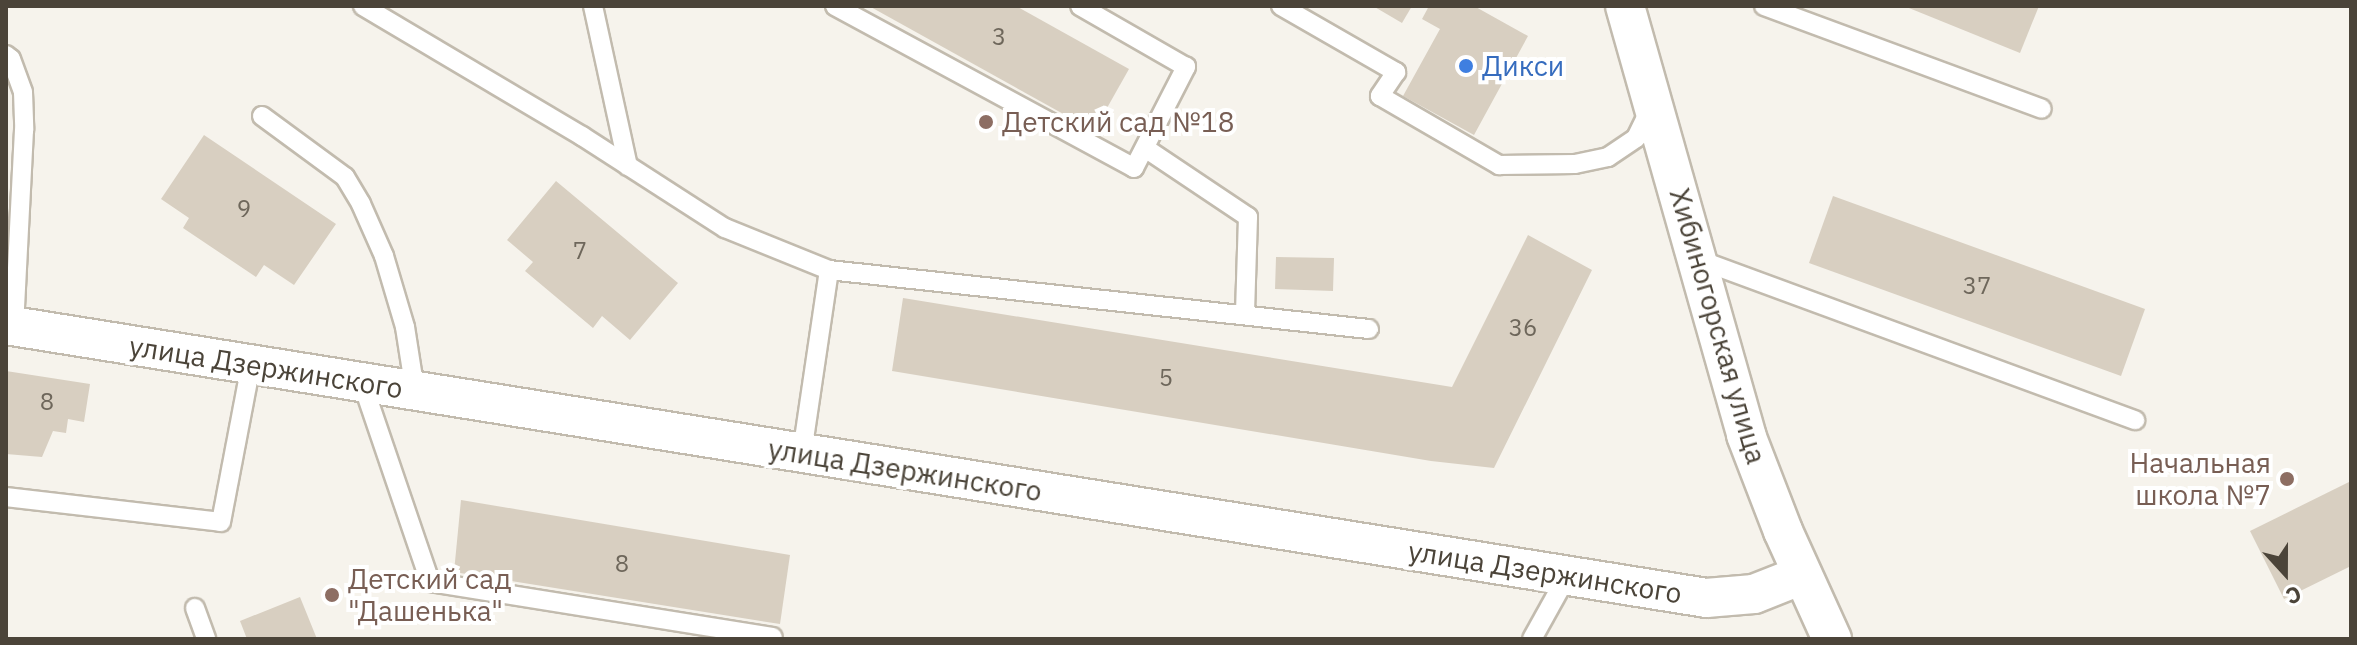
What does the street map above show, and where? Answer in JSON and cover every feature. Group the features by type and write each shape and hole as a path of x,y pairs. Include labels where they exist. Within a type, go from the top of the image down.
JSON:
{"street":[{"name":"Хибиногорская улица","path":"1625,6 1746,435 1802,575 1832,639"},
{"name":"улица Дзержинского","path":"10,326 1706,598 1754,594 1802,575"}],"lane":[{"path":"363,6 725,228 829,270 1369,329"},
{"path":"593,6 628,166"},
{"path":"835,6 1134,168 1186,67 1080,6"},
{"path":"1281,6 1396,72 1380,96 1499,165 1575,164 1608,157 1636,138 1652,103"},
{"path":"1764,6 2042,109"},
{"path":"6,55 11,59 23,92 22,168 10,326"},
{"path":"262,116 345,177 361,204 384,256 405,327 415,391"},
{"path":"1145,148 1248,217 1245,315"},
{"path":"6,155 22,168"},
{"path":"1697,259 2135,420"},
{"path":"802,453 829,270"},
{"path":"6,497 221,522 251,364"},
{"path":"362,382 430,582 773,637"},
{"path":"1532,639 1567,576"},
{"path":"195,608 206,639"}],"building":[{"path":"869,6 1016,6 1129,69 1094,131"},
{"path":"1373,6 1412,6 1402,23"},
{"name":"Дикси","path":"1429,6 1474,6 1528,36 1474,135 1403,96 1440,29 1422,19"},
{"path":"1904,6 2039,6 2020,53"},
{"path":"204,135 336,224 294,285 264,265 256,277 183,228 189,218 161,199"},
{"path":"556,181 678,283 630,340 602,316 593,328 525,271 533,262 507,240"},
{"path":"1833,196 2145,309 2121,376 1809,263"},
{"path":"1528,235 1592,270 1494,468 1431,461 892,371 903,298 1452,387"},
{"path":"1276,257 1334,258 1333,291 1275,289"},
{"path":"6,371 90,384 84,422 68,419 66,433 53,431 42,457 6,454"},
{"path":"2351,481 2351,566 2284,599 2250,531"},
{"path":"461,500 790,555 780,624 454,572"},
{"path":"300,597 317,639 247,639 240,621"}],"place":[{"name":"Дикси","path":"1466,66"},
{"name":"Детский сад №18","path":"986,122"},
{"name":"Начальная школа №7","path":"2287,479"},
{"name":"Детский сад \"Дашенька\"","path":"332,595"}]}
